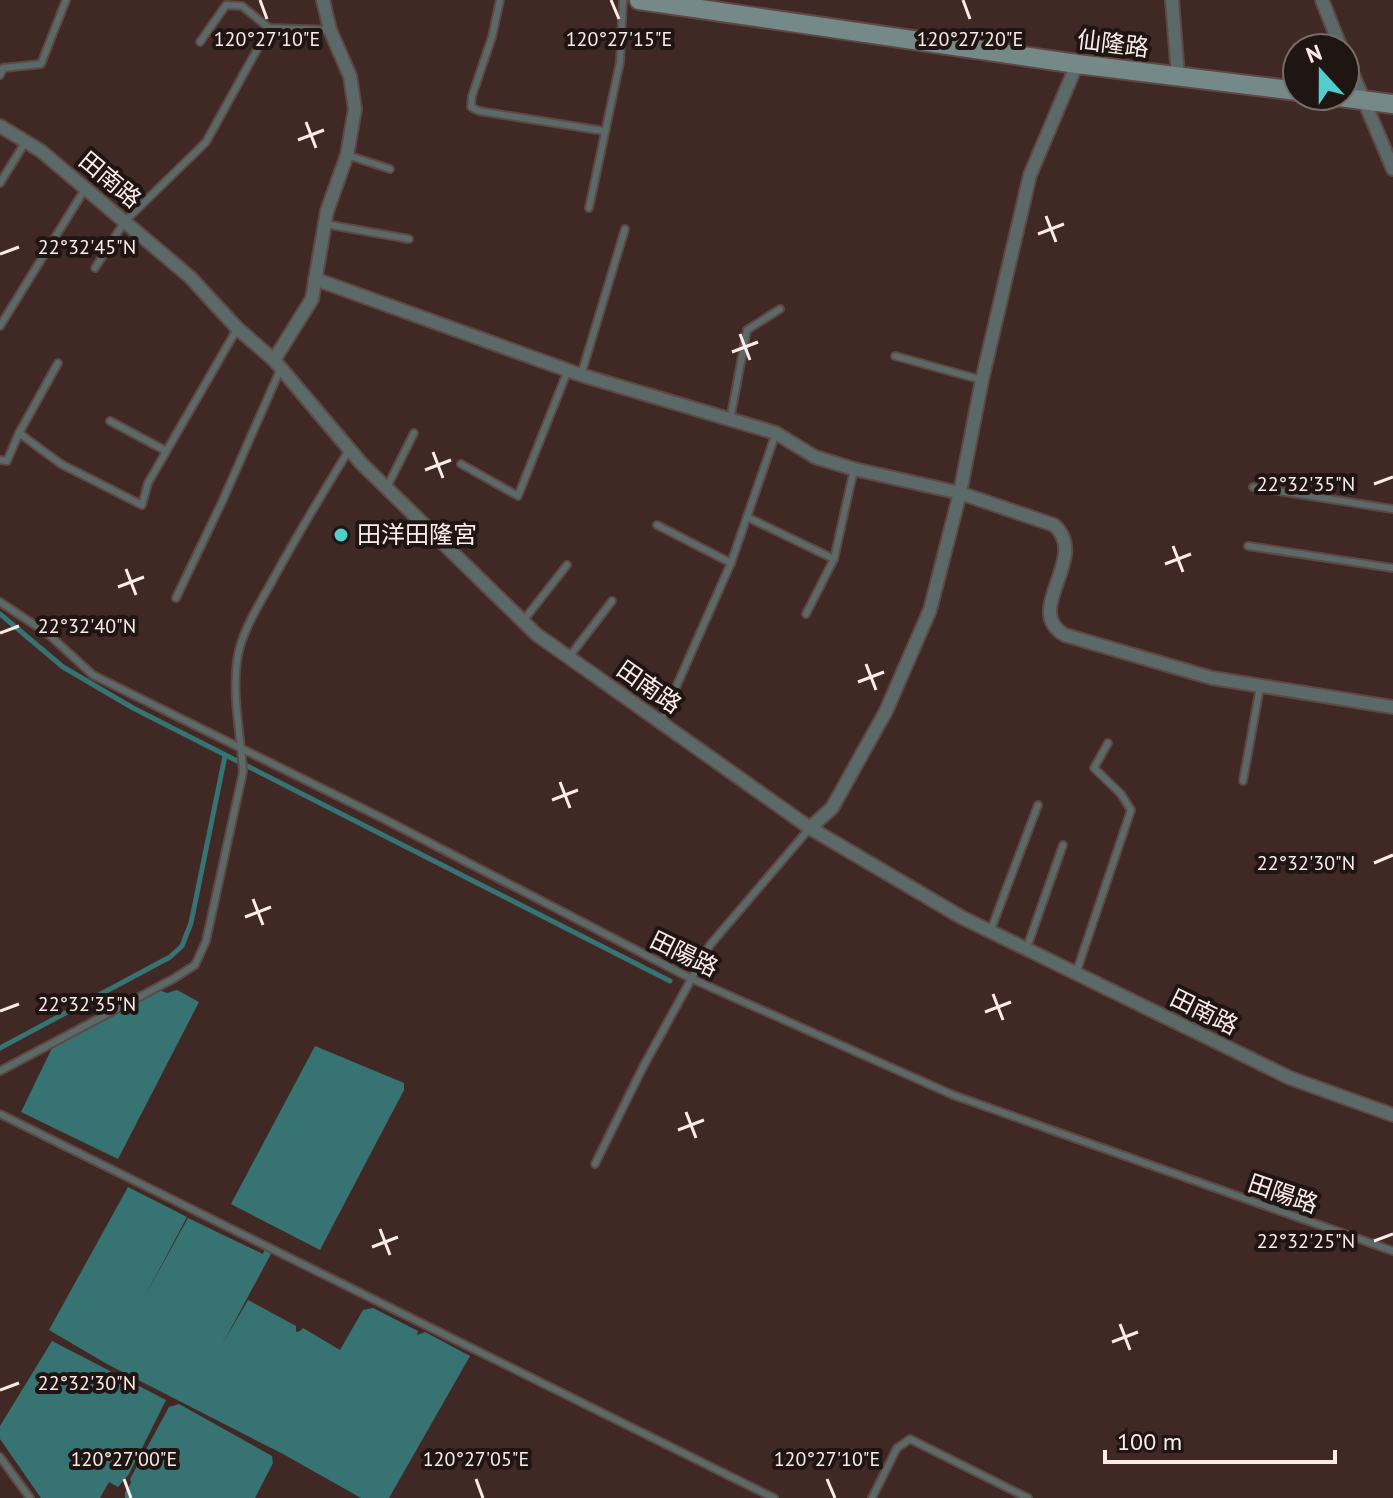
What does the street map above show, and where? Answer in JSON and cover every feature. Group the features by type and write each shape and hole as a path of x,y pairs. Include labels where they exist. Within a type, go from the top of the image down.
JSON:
{"street":[{"path":"277,364 312,299 325,224 347,155 355,109 350,76 330,30 323,0"},
{"name":"仙隆路","path":"639,0 1077,64 1281,89"},
{"path":"1172,0 1178,76"},
{"path":"1322,0 1335,32"},
{"path":"810,828 832,808 886,711 930,610 960,493 982,380 1030,175 1077,64"},
{"path":"1361,95 1393,169"},
{"path":"1363,100 1393,104"},
{"name":"田南路","path":"0,126 26,141 190,277 237,328 277,364 349,450 386,488 523,621 569,657 810,828 990,932 1290,1078 1393,1115"},
{"path":"315,279 581,375 776,433 815,457 960,493 1054,525 1062,532 1066,554 1050,606 1050,619 1055,629 1065,635 1212,678 1393,707"}],"lane":[{"path":"0,75 3,68 41,64 66,0"},
{"path":"500,0 471,107 479,111 604,131"},
{"path":"589,208 620,62 623,0"},
{"path":"200,42 226,5 242,6 269,28 330,30"},
{"path":"95,268 125,221 206,142 269,28"},
{"path":"0,183 26,141"},
{"path":"347,155 390,169"},
{"path":"0,326 85,189"},
{"path":"325,224 409,239"},
{"path":"581,375 625,229"},
{"path":"730,420 747,330 780,309"},
{"path":"19,433 61,464 142,505 148,483 237,328"},
{"path":"895,356 982,380"},
{"path":"0,460 7,461 58,363"},
{"path":"176,598 222,502 277,364"},
{"path":"461,464 518,496 568,370"},
{"path":"110,421 166,451"},
{"path":"386,488 414,433"},
{"path":"661,721 731,563 776,433"},
{"path":"0,1071 195,965 206,941 243,772 236,718 237,659 255,613 302,525 349,450"},
{"path":"806,614 834,559 854,469"},
{"path":"1253,487 1393,509"},
{"path":"747,517 834,559"},
{"path":"657,525 731,563"},
{"path":"1248,546 1393,568"},
{"path":"523,621 567,565"},
{"path":"569,657 612,601"},
{"name":"田陽路","path":"0,602 47,633 93,675 242,752 382,818 690,978 953,1095 1393,1251"},
{"path":"1243,781 1261,686"},
{"path":"1076,974 1131,810 1121,794 1094,768 1108,743"},
{"path":"990,932 1038,805"},
{"path":"595,1164 710,945 810,828"},
{"path":"1026,950 1063,845"},
{"path":"0,1114 774,1498"},
{"path":"872,1498 897,1448 910,1439 1028,1498"},
{"path":"0,1457 30,1498"}],"water":[{"path":"156,989 167,993 177,990 199,1002 118,1159 21,1112 54,1044"},
{"path":"315,1046 404,1083 404,1090 320,1250 231,1204"},
{"path":"128,1187 187,1217 145,1296 188,1218 263,1254 265,1248 272,1252 223,1343 248,1300 296,1326 296,1332 303,1328 340,1350 363,1310 373,1308 418,1331 417,1335 425,1332 470,1356 389,1498 361,1498 283,1454 107,1364 49,1330"},
{"path":"52,1341 166,1400 129,1474 118,1487 109,1482 100,1498 41,1498 0,1439 0,1426"},
{"path":"179,1404 272,1456 273,1463 255,1498 125,1498 130,1479 169,1407"}],"waterway":[{"path":"0,614 63,667 133,708 670,981"},
{"path":"0,1048 170,957 182,946 191,923 225,756"}],"place":[{"name":"田洋田隆宮","path":"341,535"}]}
